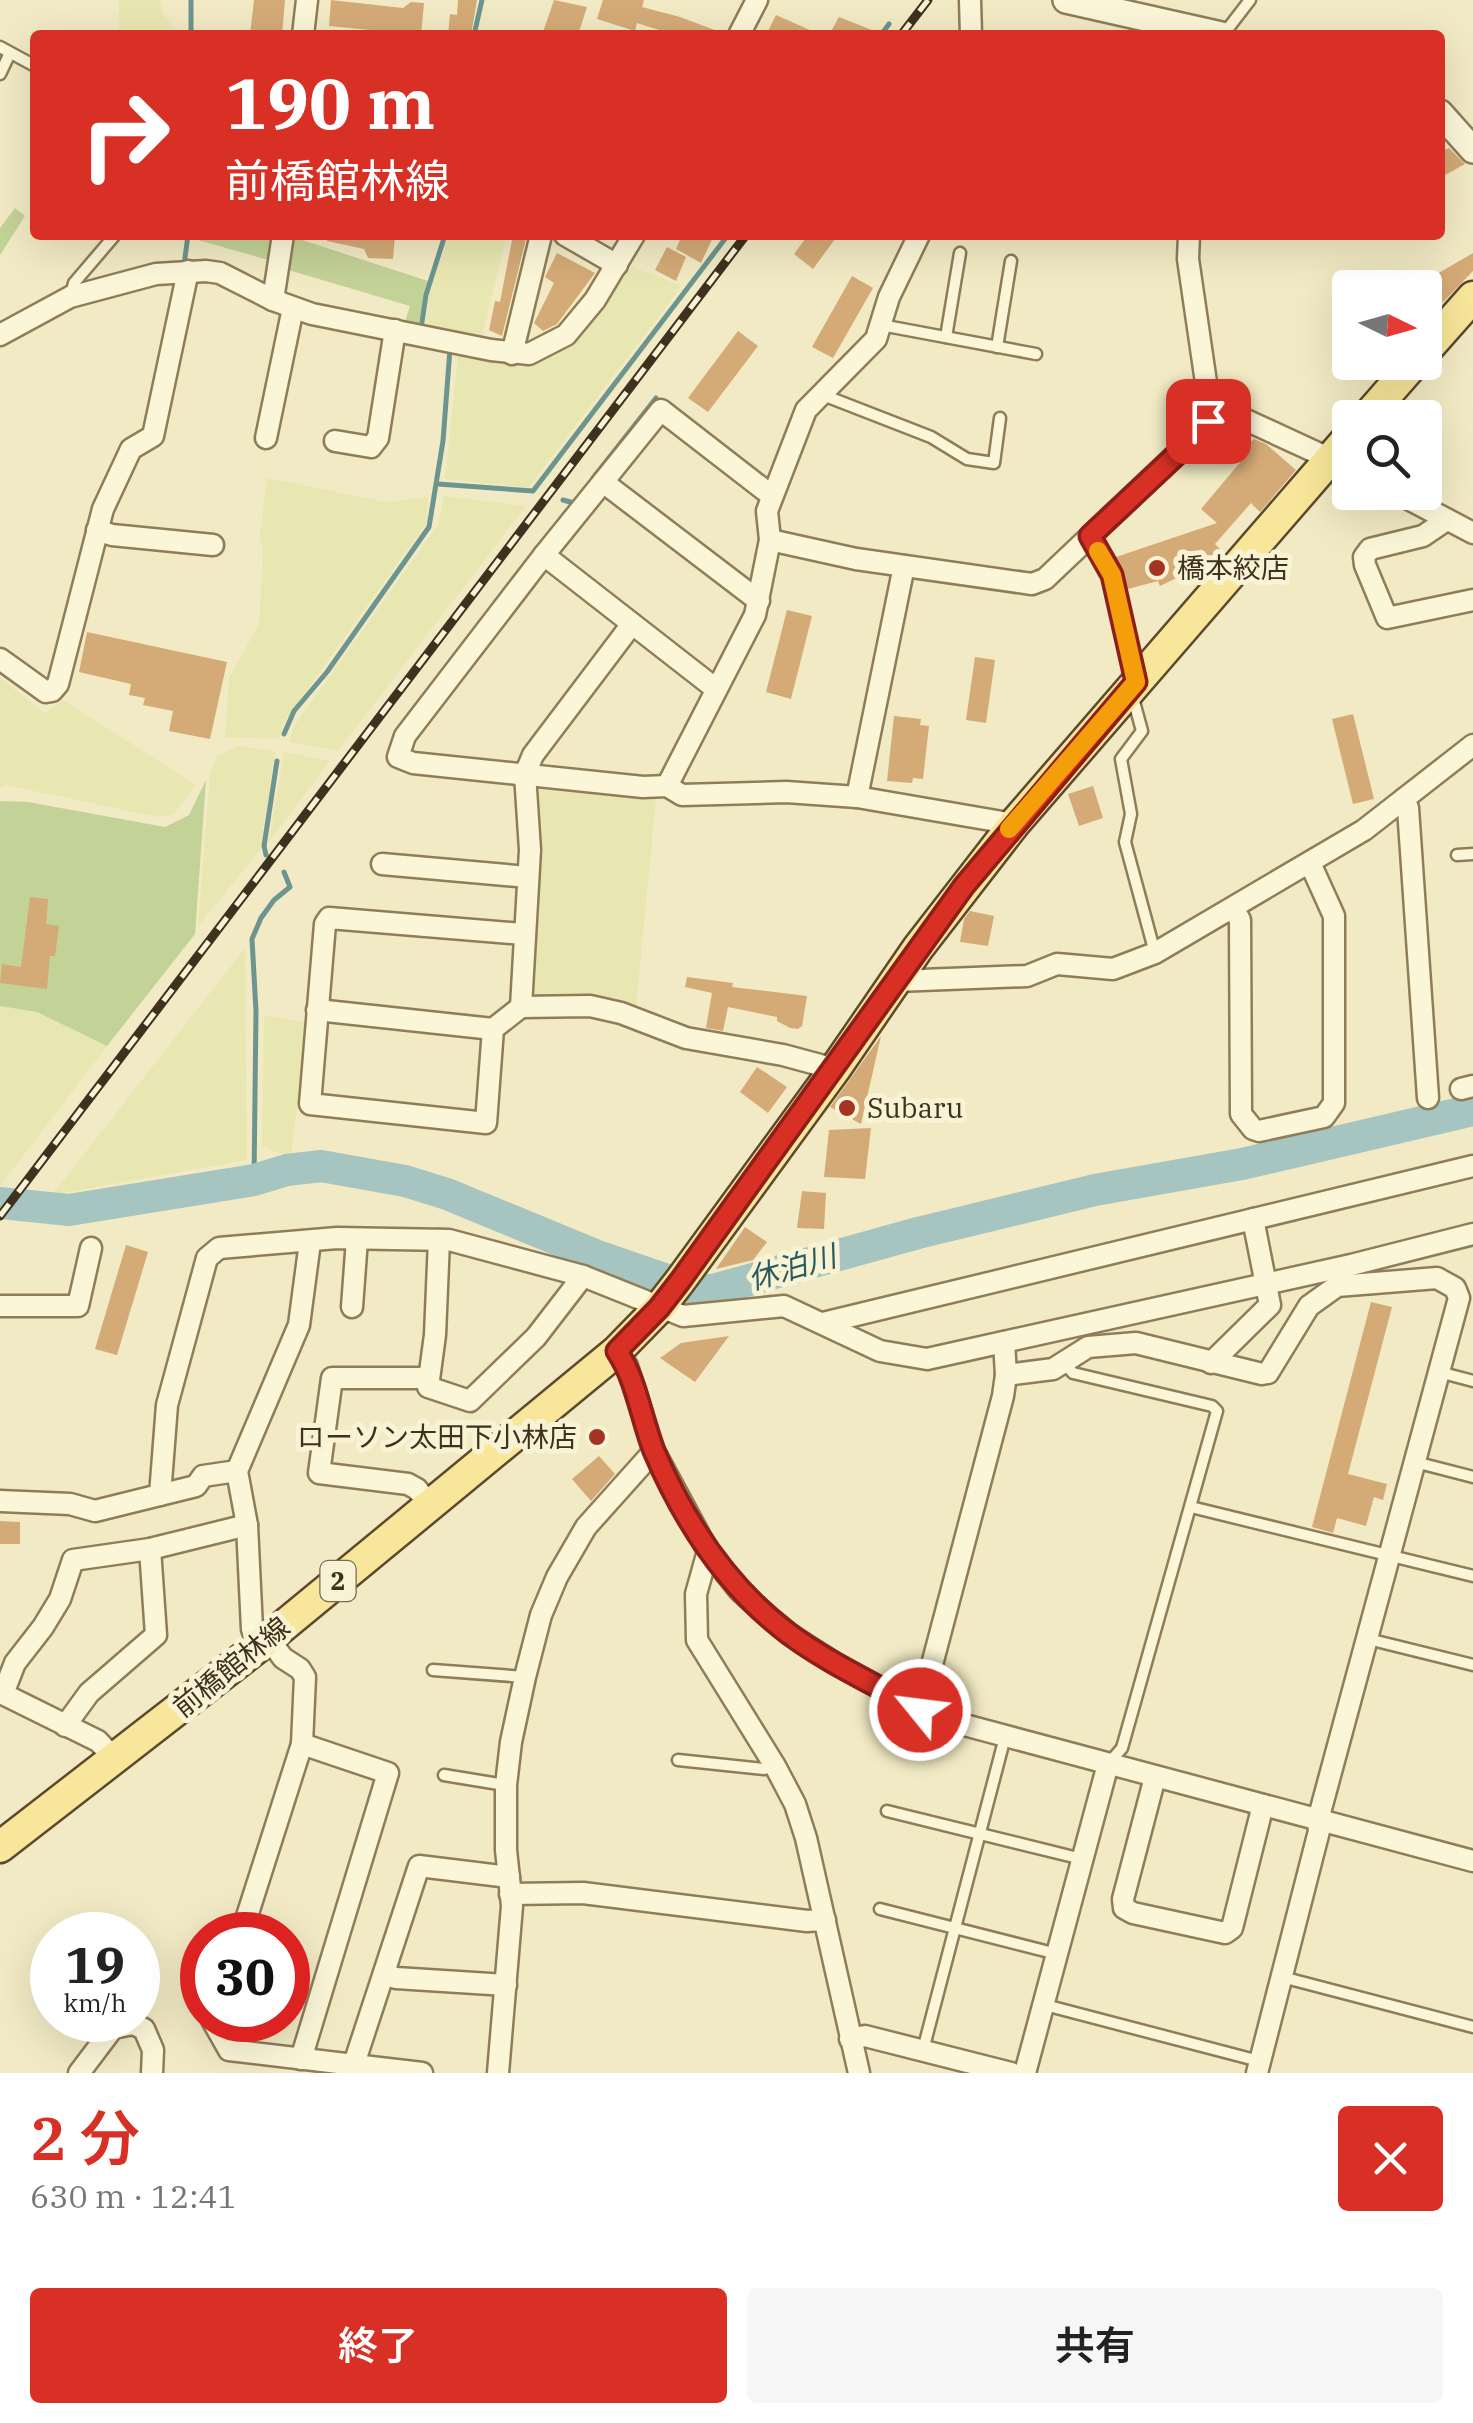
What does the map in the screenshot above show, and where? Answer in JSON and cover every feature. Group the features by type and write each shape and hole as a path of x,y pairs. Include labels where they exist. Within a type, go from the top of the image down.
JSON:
{"main road":[{"path":"1442,332 1473,297"},
{"path":"1382,400 1399,380"},
{"name":"前橋館林線","path":"0,1847 264,1642 617,1351 668,1297 896,980 1014,824 1133,686 1332,472"}],"street":[{"path":"304,30 307,0"},
{"path":"742,30 757,0"},
{"path":"970,0 971,30"},
{"path":"1066,0 1200,30"},
{"path":"1445,119 1473,150"},
{"path":"266,438 283,304 283,240"},
{"path":"512,354 540,240"},
{"path":"574,240 618,265"},
{"path":"0,335 70,297 156,274 188,270 220,272 283,304 512,354 528,354 566,334 618,265 631,240"},
{"path":"667,786 755,616 770,540 767,511 806,410 871,347 889,297 918,240"},
{"path":"770,540 904,566 1032,584 1045,579 1206,427 1209,403 1188,260 1189,240"},
{"path":"0,659 46,692 52,692 58,684 110,491 131,449 153,436 188,270"},
{"path":"334,441 371,447 378,438 395,330"},
{"path":"1209,403 1332,459"},
{"path":"772,496 660,410 405,736 398,758 643,787 667,786 682,795 786,792 857,797 1014,824"},
{"path":"602,482 759,601"},
{"path":"1426,510 1473,533"},
{"path":"1445,521 1423,536 1370,549 1364,557 1365,564 1387,618 1473,600"},
{"path":"97,530 166,542 213,544"},
{"path":"544,555 716,688"},
{"path":"857,797 904,566"},
{"path":"521,1007 530,850 525,774 533,755 632,624"},
{"path":"896,980 1027,976 1057,964 1114,970 1155,953 1310,864 1364,830 1473,745"},
{"path":"1404,799 1408,808 1428,1098"},
{"path":"382,864 528,877"},
{"path":"1233,908 1240,920 1241,1114 1253,1129 1259,1130 1324,1117 1334,1103 1334,929 1322,885 1310,864"},
{"path":"493,1028 486,1123 310,1104 325,924 329,918 523,934"},
{"path":"317,1010 493,1028 521,1007 590,1006 621,1012 686,1038 783,1055 835,1069"},
{"path":"823,1323 1473,1166"},
{"path":"1211,1363 1270,1304 1253,1219"},
{"path":"160,1495 167,1406 206,1258 218,1248 357,1238 439,1240 668,1297 682,1316 784,1306 880,1351 927,1359 1473,1234"},
{"path":"352,1307 357,1238"},
{"path":"439,1240 435,1336 428,1386 470,1401 536,1338 583,1276"},
{"path":"248,1912 302,1744 305,1677 252,1629 246,1525 237,1471 299,1326 310,1242"},
{"path":"0,1306 78,1306 91,1248"},
{"path":"1006,1375 1054,1369 1088,1348 1136,1343 1253,1374 1268,1373 1293,1338 1309,1306 1338,1286 1437,1278 1460,1287 1318,1820 1319,1832 1259,2067"},
{"path":"920,1710 1006,1375 1004,1342"},
{"path":"617,1351 628,1371 654,1451 708,1551 739,1590 789,1634 836,1664 932,1716 1473,1862"},
{"path":"429,1378 332,1378 319,1472 408,1484 430,1504"},
{"path":"498,2073 512,1906 506,1785 511,1742 541,1615 586,1527 654,1451"},
{"path":"0,1501 70,1504 95,1512 196,1486 203,1476 237,1471"},
{"path":"114,1759 98,1741 3,1694 16,1663 44,1628 60,1598 73,1560 150,1549 246,1525"},
{"path":"64,1726 89,1693 156,1635 150,1549"},
{"path":"708,1551 696,1594 697,1640 776,1766 795,1804 859,2073"},
{"path":"301,2059 388,1773 302,1744"},
{"path":"1025,2073 1108,1764"},
{"path":"1155,1777 1123,1899 1124,1908 1133,1912 1226,1933 1232,1928 1263,1805"},
{"path":"352,2070 419,1866 509,1886 825,1920"},
{"path":"384,1974 506,1985"},
{"path":"79,2073 114,2028 133,2024 144,2028 153,2050 152,2073"},
{"path":"850,2039 865,2036 1011,2073"},
{"path":"224,2042 229,2050 352,2070 422,2073"}],"lane":[{"path":"1226,30 1250,0"},
{"path":"0,74 5,50 30,63"},
{"path":"70,297 74,283 111,240"},
{"path":"946,337 960,253"},
{"path":"996,347 1011,261"},
{"path":"881,325 1036,354"},
{"path":"822,395 931,438 968,459 994,464 1000,418"},
{"path":"1090,536 1112,575 1142,731 1121,759 1130,814 1124,842 1155,953"},
{"path":"1457,854 1473,854"},
{"path":"1064,1362 1073,1373 1212,1406 1217,1412 1122,1748 1108,1764"},
{"path":"1439,1372 1473,1381"},
{"path":"1415,1462 1473,1476"},
{"path":"1191,1507 1473,1576"},
{"path":"1368,1639 1473,1665"},
{"path":"433,1670 526,1677"},
{"path":"923,2050 1006,1737"},
{"path":"678,1760 764,1769 776,1766"},
{"path":"444,1775 506,1785"},
{"path":"888,1811 1083,1860"},
{"path":"880,1909 1058,1954"},
{"path":"1282,1977 1473,2027"},
{"path":"1045,2005 1259,2067"}],"shaded area":[{"path":"119,0 160,0 162,12 175,30 118,30"},
{"path":"447,240 506,240 480,343 426,329 429,295"},
{"path":"632,267 682,286 528,488 445,479 458,355 521,367 570,343"},
{"path":"267,478 386,502 428,497 427,522 284,722 279,739 225,737 229,678 259,624 263,546 259,542"},
{"path":"444,496 526,506 338,751 289,742 294,726 438,525"},
{"path":"0,678 45,713 63,700 196,785 173,815 157,817 6,785 0,789"},
{"path":"238,746 275,751 260,850 198,926 210,773 217,756"},
{"path":"284,752 330,761 269,841"},
{"path":"539,790 656,798 636,1008 580,997 534,996 531,976 543,854"},
{"path":"245,948 247,1160 52,1195"},
{"path":"0,1006 37,1012 107,1046 0,1186"},
{"path":"264,1015 307,1022 291,1158 262,1146"}],"green space":[{"path":"15,208 25,216 0,255 0,228"},
{"path":"198,240 274,240 272,261"},
{"path":"289,240 302,240 428,281 418,328 404,325 410,306 285,269"},
{"path":"206,780 195,934 107,1046 37,1012 0,1006 0,801 28,802 165,827 189,815"}],"building":[{"path":"254,0 285,0 282,30 251,30"},
{"path":"331,0 403,8 411,2 424,3 421,30 329,26"},
{"path":"458,0 477,0 472,30 448,30 450,14 457,15"},
{"path":"554,0 587,7 580,30 544,30"},
{"path":"603,0 644,0 642,7 715,30 659,30 637,23 632,30 597,19"},
{"path":"776,15 810,30 768,30"},
{"path":"839,17 872,30 832,30"},
{"path":"1449,148 1465,164 1445,175 1445,150"},
{"path":"395,240 393,259 368,258 364,249 327,241"},
{"path":"512,240 526,240 502,336 489,330 495,301 500,302"},
{"path":"680,240 712,240 701,263 676,249"},
{"path":"804,240 834,240 813,269 794,254"},
{"path":"667,247 686,257 676,281 655,270"},
{"path":"557,253 595,273 557,324 543,331 534,323 554,283 545,277"},
{"path":"1473,253 1473,271 1442,303 1442,271"},
{"path":"852,276 873,288 833,358 812,347"},
{"path":"738,331 758,346 708,412 688,398"},
{"path":"1254,439 1266,444 1296,470 1260,512 1251,503 1215,544 1224,553 1220,557 1160,586 1158,581 1124,590 1113,558 1217,523 1201,509 1248,453 1245,447"},
{"path":"787,610 812,616 791,699 766,692"},
{"path":"87,632 227,662 210,739 169,731 173,711 143,705 145,698 129,695 131,684 79,672"},
{"path":"975,657 995,660 986,723 966,720"},
{"path":"1353,714 1374,799 1353,804 1332,719"},
{"path":"894,716 921,719 920,725 929,726 923,779 913,778 912,783 887,781"},
{"path":"1093,786 1103,818 1079,826 1068,794"},
{"path":"30,897 48,899 46,924 59,926 55,956 50,956 47,989 0,983 2,964 21,967"},
{"path":"970,911 994,916 988,946 960,942 964,919"},
{"path":"687,977 807,996 802,1026 790,1028 777,1021 777,1017 728,1007 723,1031 706,1028 712,993 685,987"},
{"path":"881,1036 861,1124 830,1107"},
{"path":"757,1067 787,1087 768,1113 740,1092"},
{"path":"871,1128 865,1179 824,1177 829,1130"},
{"path":"802,1191 826,1193 824,1229 797,1228"},
{"path":"745,1227 767,1242 753,1260 716,1269"},
{"path":"126,1245 148,1252 117,1355 95,1349"},
{"path":"1371,1302 1392,1307 1348,1474 1387,1484 1383,1500 1374,1497 1366,1526 1337,1518 1333,1533 1312,1527"},
{"path":"729,1336 695,1382 660,1358 681,1343"},
{"path":"599,1456 615,1474 591,1501 572,1479"},
{"path":"0,1521 20,1522 20,1544 0,1544"}],"waterway":[{"path":"191,0 191,30"},
{"path":"475,30 482,0"},
{"path":"885,30 889,24"},
{"path":"184,265 187,240"},
{"path":"421,329 426,295 443,240"},
{"path":"438,484 533,491 724,240"},
{"path":"284,734 294,711 327,672 429,527 443,441 450,349"},
{"path":"593,478 656,398"},
{"path":"563,500 574,503"},
{"path":"266,855 264,846 277,761"},
{"path":"254,1180 256,1011 252,939 274,900 290,887 284,872"},
{"name":"休泊川","path":"0,1203 69,1210 321,1166 405,1181 447,1194 600,1257 696,1290 713,1290 918,1233 1095,1190 1242,1164 1473,1110"}],"railway":[{"path":"905,30 928,0"},
{"path":"0,1216 742,240"}],"slow traffic":[{"path":"1009,829 1136,682 1112,575 1098,551"}],"place":[{"name":"橋本絞店","path":"1157,568"},
{"name":"Subaru","path":"847,1108"},
{"name":"ローソン太田下小林店","path":"597,1437"}],"route":[{"path":"920,1710 789,1634 739,1590 708,1551 654,1451 626,1364 617,1351 680,1281 964,886 1136,682 1112,575 1090,536 1208,421"}]}
